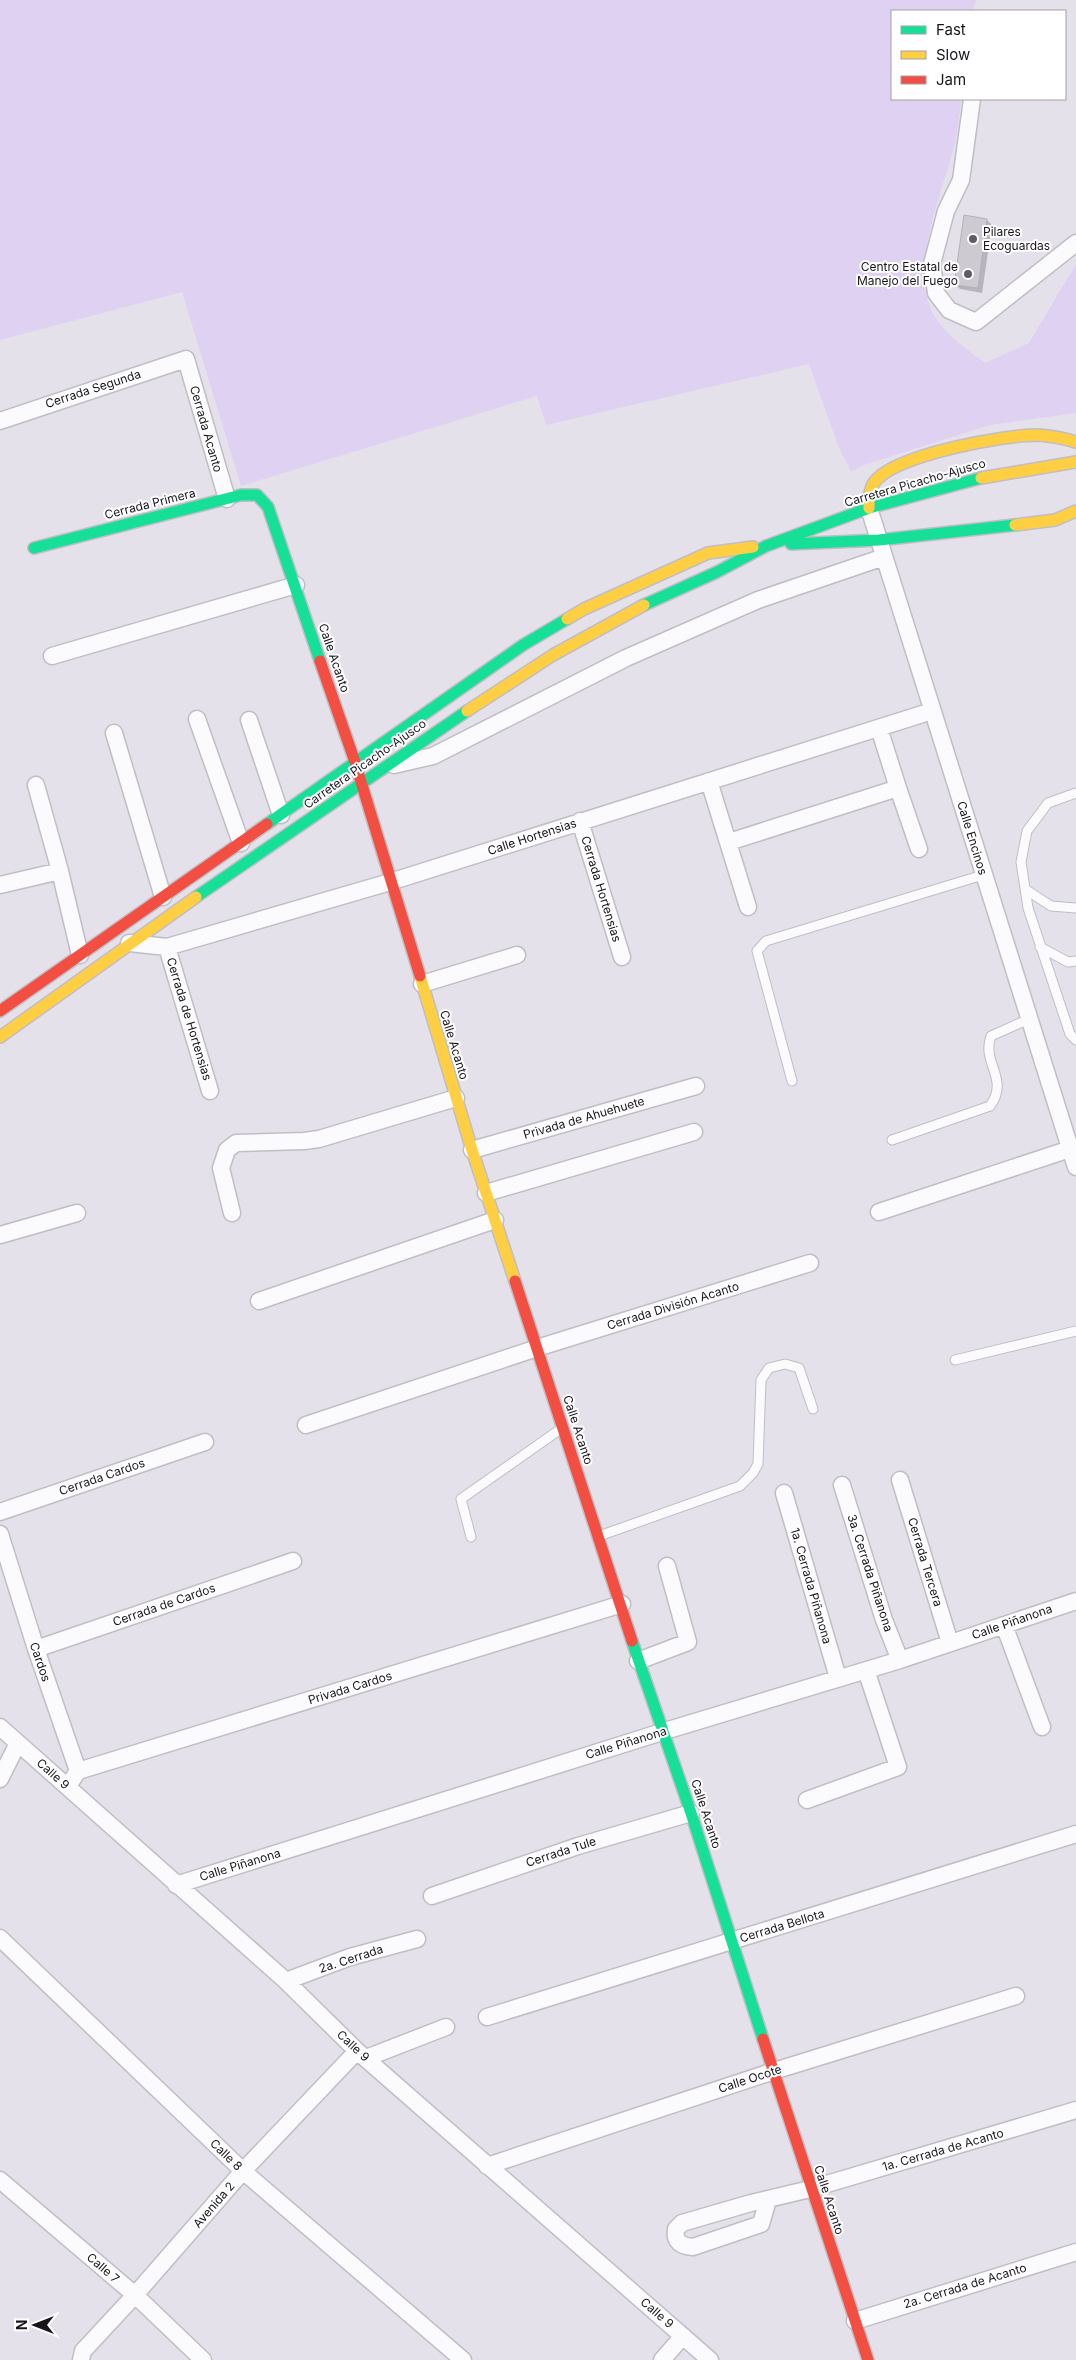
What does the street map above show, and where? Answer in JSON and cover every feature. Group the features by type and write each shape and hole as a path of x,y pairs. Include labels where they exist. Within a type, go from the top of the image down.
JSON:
{"main road":[{"path":"869,508 869,492 879,477 938,452 979,442 1046,435 1076,442"},
{"name":"Carretera Picacho-Ajusco","path":"0,1037 383,768 553,655 643,606 717,572 766,546 869,508 984,477 1076,462"},
{"name":"Cerrada Primera","path":"34,548 241,495 257,495 268,507"},
{"name":"Calle Acanto","path":"268,507 355,762 472,1150 622,1604 638,1661 692,1813 810,2189 868,2360"},
{"path":"766,546 879,540 1055,520 1076,512"},
{"name":"Carretera Picacho-Ajusco","path":"0,1011 522,645 584,609 708,552 766,546"}],"street":[{"path":"972,100 961,180 946,211 932,264 936,293 949,310 976,322 1076,243"},
{"name":"Cerrada Segunda","path":"0,421 186,359"},
{"name":"Cerrada Acanto","path":"186,359 226,499"},
{"name":"Calle Encinos","path":"869,508 1028,1019 1070,1137 1076,1167"},
{"path":"383,768 433,756 626,658 758,600 884,557"},
{"path":"52,656 296,585"},
{"name":"Calle Hortensias","path":"130,944 168,947 390,882 932,711"},
{"path":"196,719 241,843"},
{"path":"249,720 281,815"},
{"path":"879,728 919,849"},
{"path":"114,733 163,897"},
{"path":"709,781 748,907"},
{"path":"36,785 80,955"},
{"path":"729,842 898,788"},
{"name":"Cerrada Hortensias","path":"580,821 622,957"},
{"path":"0,885 60,872"},
{"name":"Cerrada de Hortensias","path":"168,947 210,1090"},
{"path":"422,984 517,954"},
{"name":"Privada de Ahuehuete","path":"472,1150 696,1086"},
{"path":"232,1213 221,1168 227,1150 236,1143 304,1142 319,1139 456,1098"},
{"path":"486,1193 694,1132"},
{"path":"879,1212 1070,1137"},
{"path":"0,1235 77,1213"},
{"path":"259,1301 495,1220"},
{"name":"Cerrada División Acanto","path":"306,1425 537,1348 810,1263"},
{"name":"Cerrada Cardos","path":"0,1512 205,1442"},
{"name":"Cerrada Tercera","path":"900,1480 950,1643"},
{"name":"3a. Cerrada Piñanona","path":"842,1485 884,1620 900,1660"},
{"name":"1a. Cerrada Piñanona","path":"784,1493 838,1678"},
{"name":"Cardos","path":"0,1534 36,1649 78,1771"},
{"name":"Cerrada de Cardos","path":"36,1649 293,1561"},
{"path":"638,1661 688,1642 667,1566"},
{"name":"Calle Piñanona","path":"176,1885 664,1731 900,1660 1076,1600"},
{"name":"Privada Cardos","path":"78,1771 622,1604"},
{"path":"1004,1625 1042,1727"},
{"path":"807,1800 898,1767 866,1670"},
{"name":"Calle 9","path":"0,1727 286,1981 361,2055 710,2360"},
{"path":"0,1779 18,1743"},
{"path":"68,1787 78,1771"},
{"name":"Cerrada Tule","path":"432,1896 578,1846 692,1813"},
{"name":"Cerrada Bellota","path":"488,2017 1076,1834"},
{"name":"Calle 8","path":"0,1938 243,2171 463,2360"},
{"name":"2a. Cerrada","path":"286,1981 350,1956 417,1940"},
{"name":"Calle Ocote","path":"486,2166 774,2071 1016,1996"},
{"path":"361,2055 446,2027"},
{"name":"Avenida 2","path":"81,2360 83,2351 135,2295 243,2171 361,2055"},
{"name":"1a. Cerrada de Acanto","path":"768,2200 761,2224 693,2247 685,2246 678,2242 675,2236 676,2229 682,2223 768,2200 810,2189 1076,2110"},
{"name":"Calle 7","path":"0,2180 135,2295 203,2360"},
{"name":"2a. Cerrada de Acanto","path":"855,2321 1076,2252"},
{"path":"662,2360 683,2336"}],"lane":[{"path":"1076,793 1048,803 1027,831 1021,862 1028,908 1040,947 1070,1034 1076,1040"},
{"path":"792,1081 757,951 761,945 766,941 983,875"},
{"path":"1025,889 1051,906 1076,908"},
{"path":"1040,947 1068,962 1076,961"},
{"path":"892,1140 990,1106 996,1098 999,1088 989,1050 991,1036 1028,1019"},
{"path":"954,1360 1076,1331"},
{"path":"599,1536 740,1486 753,1473 758,1464 761,1380 769,1368 785,1364 799,1368 812,1409"},
{"path":"471,1537 461,1498 563,1427"}],"shaded area":[{"path":"0,0 976,0 973,10 891,10 891,100 960,100 961,102 955,143 936,207 926,254 925,277 927,298 935,317 945,330 985,363 1029,343 1076,264 1076,413 990,425 864,465 851,472 839,448 809,364 546,425 537,396 241,486 182,292 0,340"}],"building":[{"name":"Pilares Ecoguardas","path":"964,215 987,219 978,288 954,285"}],"traffic: fast":[{"path":"644,605 717,572 766,546 869,508 981,478"},
{"path":"34,548 241,495 257,495 268,507 320,661"},
{"path":"791,544 879,540 1015,525"},
{"path":"267,824 523,645 567,619"},
{"path":"196,897 467,711"},
{"path":"632,1641 691,1813 763,2039"}],"traffic: slow":[{"path":"869,508 871,489 877,479 890,470 930,454 978,442 1022,436 1048,436 1076,442"},
{"path":"981,478 1076,462"},
{"path":"1015,525 1055,520 1076,511"},
{"path":"567,619 584,609 708,553 753,547"},
{"path":"467,711 553,655 644,605"},
{"path":"0,1037 196,897"},
{"path":"420,976 472,1150 515,1281"}],"traffic: jam":[{"path":"320,661 355,762 420,976"},
{"path":"0,1011 267,824"},
{"path":"515,1281 632,1641"},
{"path":"763,2039 868,2360"}],"place":[{"name":"Pilares Ecoguardas","path":"973,239"},
{"name":"Centro Estatal de Manejo del Fuego","path":"968,274"}]}
